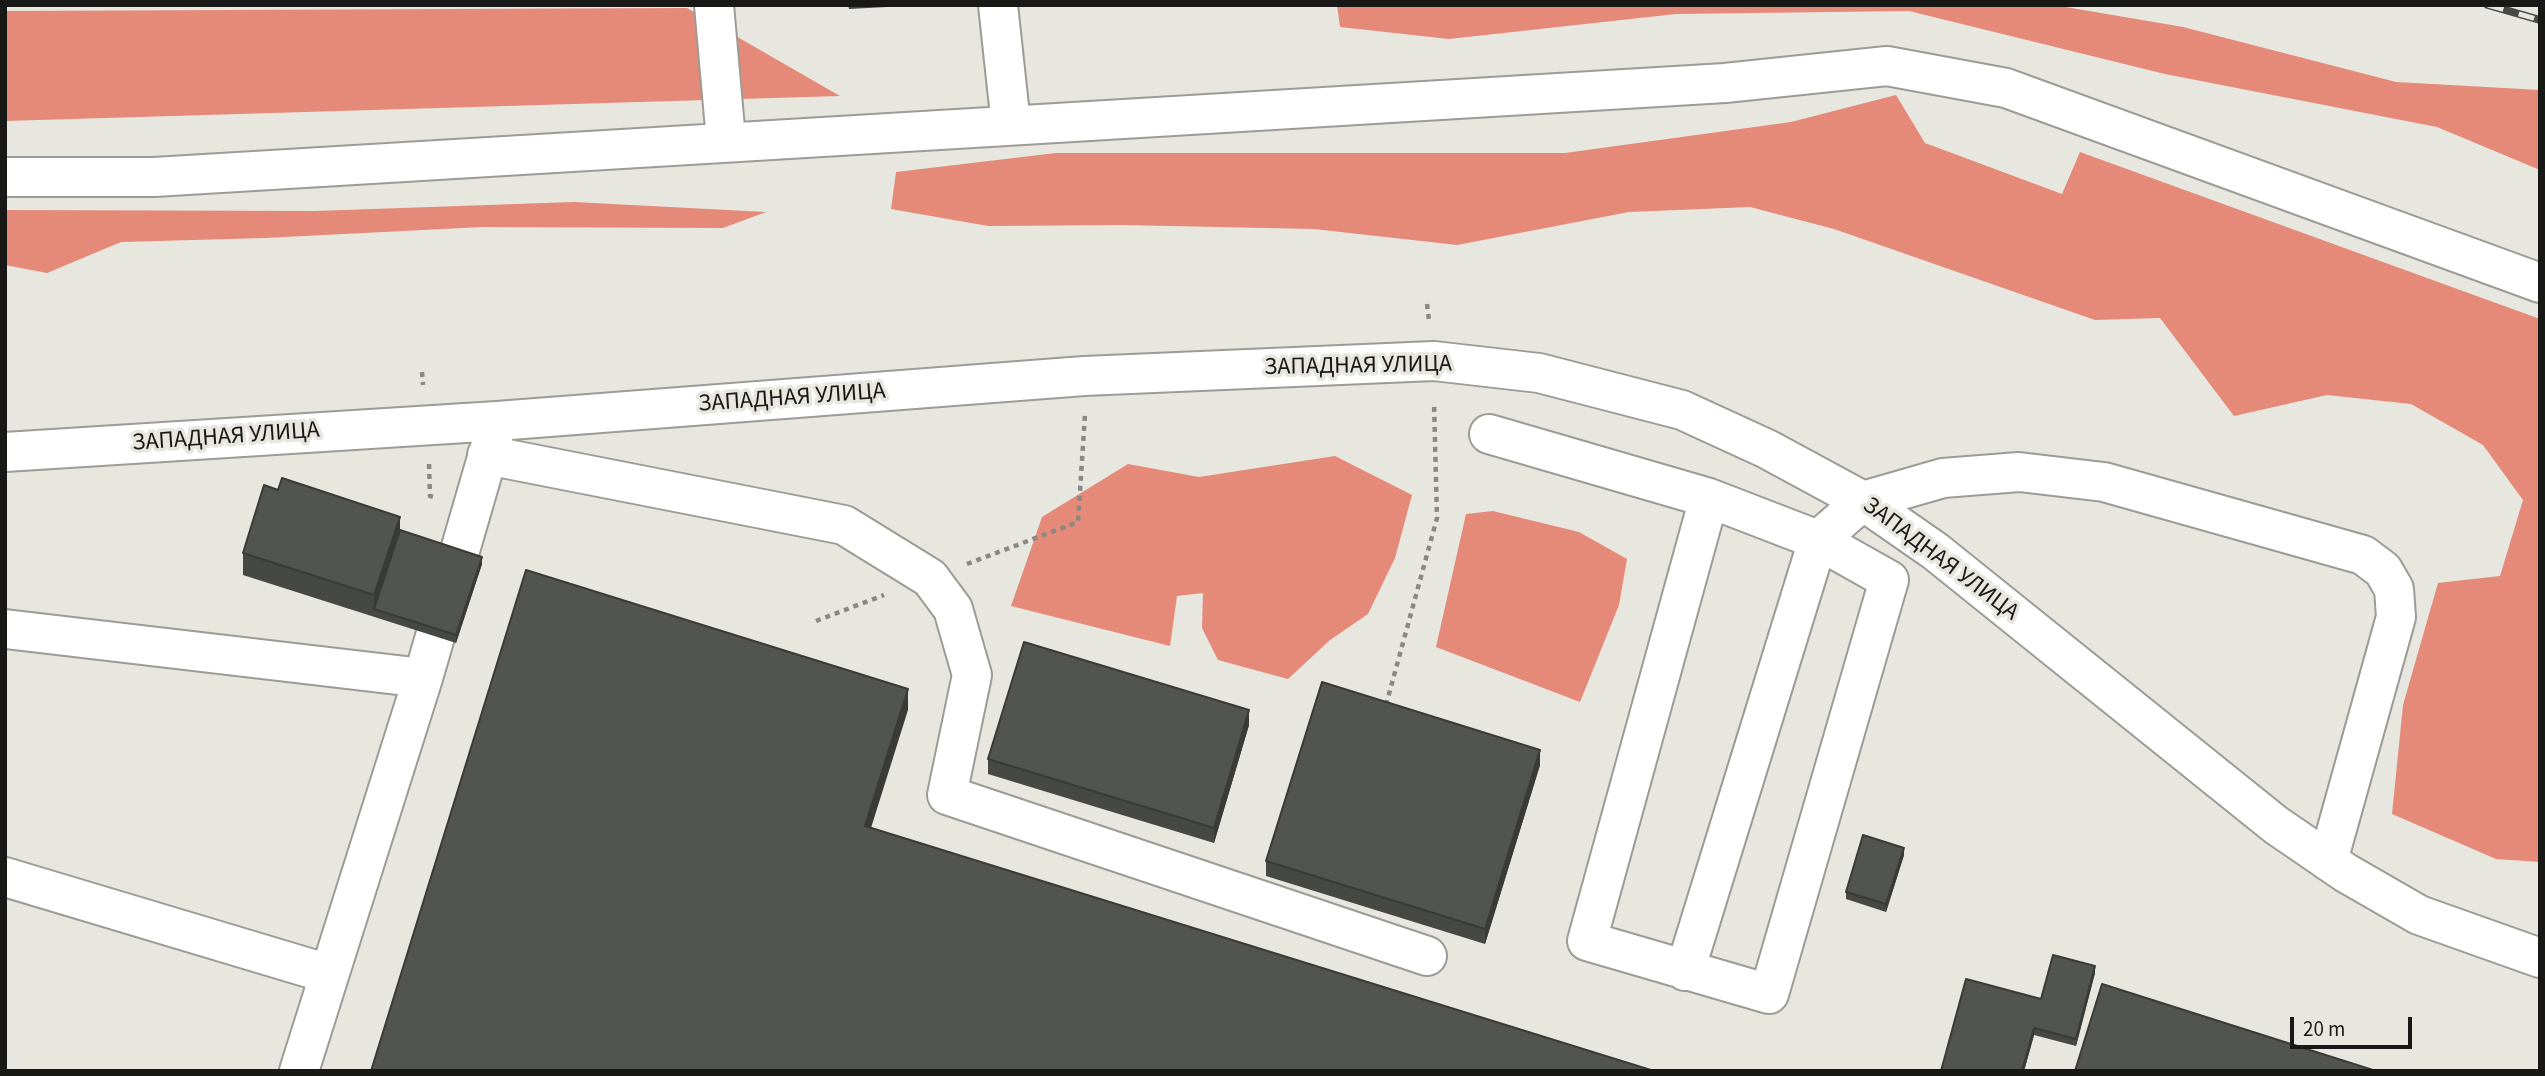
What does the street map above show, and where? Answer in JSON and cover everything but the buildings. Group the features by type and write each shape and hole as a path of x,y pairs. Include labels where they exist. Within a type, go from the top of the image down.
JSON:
{"street":[{"path":"714,5 726,141"},
{"path":"998,5 1011,125"},
{"path":"5,177 154,177 1725,83 1887,66 2006,88 2540,282"},
{"name":"ЗАПАДНАЯ УЛИЦА","path":"5,453 492,438 1084,376 1434,361 1539,373 1682,410 1767,449 1863,501 1935,551 2276,825 2328,861 2419,915 2540,958"},
{"path":"1489,434 1709,498 1818,540 1889,580 1769,995 1587,941 1709,498"},
{"path":"299,1071 423,678 492,438 844,525 930,578 953,609 972,676 947,794 1427,956"},
{"path":"1685,971 1818,540 1863,501 1943,478 2019,472 2104,482 2363,555 2383,570 2394,589 2396,617 2328,861"},
{"path":"5,628 423,678"},
{"path":"5,877 329,974"}],"path":[{"path":"1383,715 1437,518 1434,361 1427,304"},
{"path":"816,621 1078,522 1085,424 1084,376"}],"shaded area":[{"path":"1337,5 2054,5 2183,27 2396,82 2540,90 2540,170 2437,127 2165,74 1909,11 1676,14 1449,39 1340,27"},
{"path":"687,8 840,96 5,121 5,11"},
{"path":"1896,95 1925,143 2062,194 2080,152 2540,319 2540,862 2496,859 2392,814 2403,705 2438,583 2500,576 2523,500 2483,445 2411,404 2327,395 2234,416 2160,318 2095,320 1834,229 1750,207 1629,212 1457,245 1314,229 1123,225 988,226 891,209 896,172 1056,153 1565,153 1791,122"},
{"path":"574,202 766,212 723,228 482,227 121,242 47,273 5,265 5,210 315,211"},
{"path":"1335,456 1412,495 1395,558 1368,614 1330,640 1288,679 1218,660 1202,628 1203,593 1177,596 1170,646 1011,606 1042,517 1128,464 1199,477"},
{"path":"1493,511 1579,532 1627,559 1619,605 1580,702 1436,647 1466,514"}],"railway":[{"path":"2488,5 2540,20"}]}
